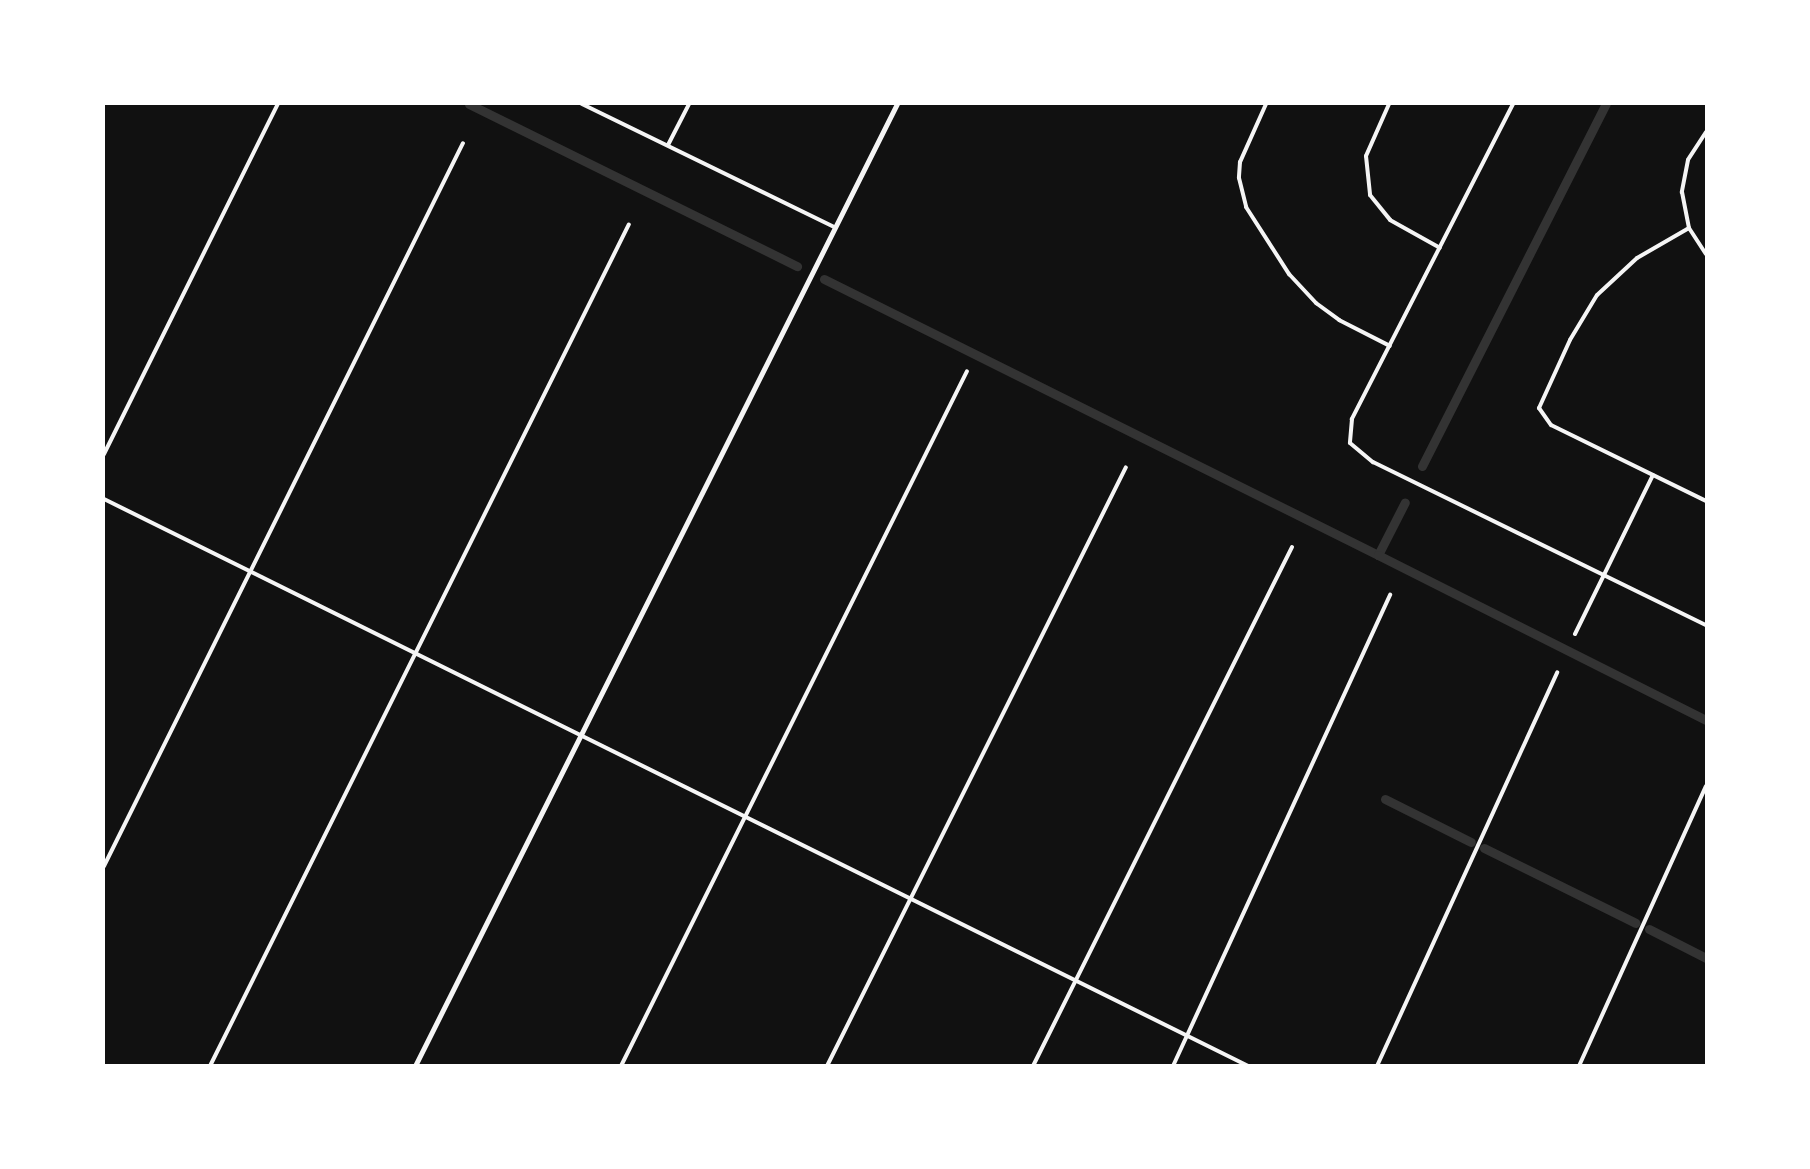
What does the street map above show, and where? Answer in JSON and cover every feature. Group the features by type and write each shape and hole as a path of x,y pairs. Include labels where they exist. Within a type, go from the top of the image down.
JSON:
{"street":[{"path":"104,454 278,104"},
{"path":"582,104 834,227"},
{"path":"668,145 689,104"},
{"path":"415,1065 897,104"},
{"path":"1266,104 1244,148 1239,178 1246,207 1289,274 1316,303 1339,320 1390,346"},
{"path":"1389,104 1366,156 1366,185 1376,205 1390,220 1440,248"},
{"path":"1513,104 1352,419 1350,443 1372,462 1707,625"},
{"path":"1707,132 1688,160 1683,181 1683,204 1689,228 1707,255"},
{"path":"104,866 464,143"},
{"path":"210,1065 629,224"},
{"path":"1689,228 1637,258 1597,296 1541,398 1541,414 1551,425 1707,501"},
{"path":"621,1065 967,371"},
{"path":"827,1065 1126,468"},
{"path":"1575,634 1653,475"},
{"path":"104,499 1248,1065"},
{"path":"1034,1065 1292,547"},
{"path":"1173,1065 1390,595"},
{"path":"1377,1065 1557,672"},
{"path":"1579,1065 1707,786"}],"waterway":[{"path":"469,104 797,266"},
{"path":"1422,466 1606,104"},
{"path":"824,279 1378,555 1405,502"},
{"path":"1378,555 1706,720"},
{"path":"1385,799 1471,842"},
{"path":"1484,848 1636,923"},
{"path":"1649,929 1706,958"}]}
